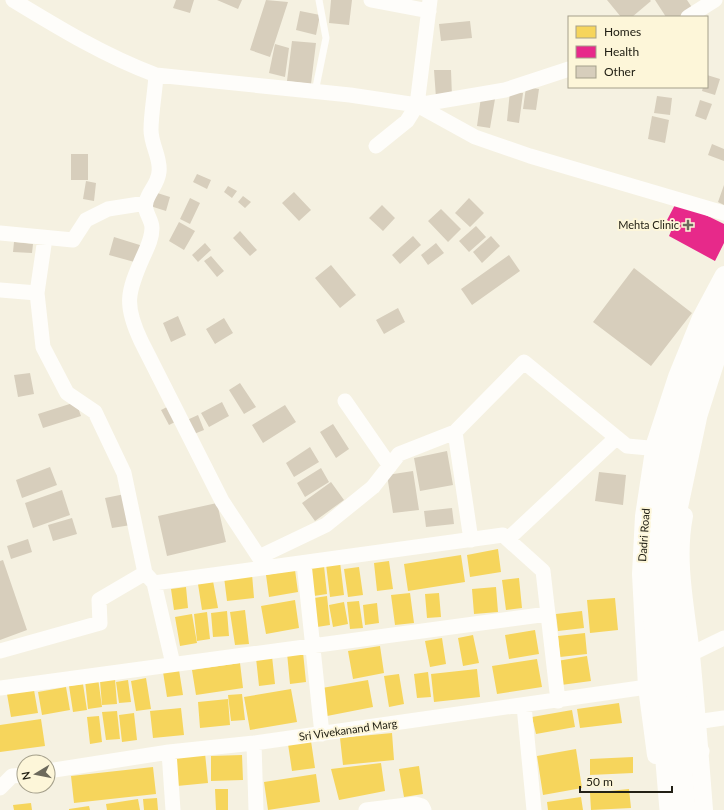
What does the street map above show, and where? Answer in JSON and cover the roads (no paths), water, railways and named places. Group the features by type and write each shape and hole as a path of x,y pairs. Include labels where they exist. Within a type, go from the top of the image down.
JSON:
{"main road":[{"path":"670,810 653,606 654,530 681,414 699,352 724,294"},
{"path":"685,810 669,605 671,538 697,415 724,330"},
{"path":"641,574 651,572 658,566 668,566 674,592 682,598"},
{"path":"656,752 668,761 675,764 694,758 699,751"}],"street":[{"path":"13,0 83,42 156,76 315,92 417,105 505,90 568,69"},
{"path":"371,0 430,5 417,105 407,121 376,146"},
{"path":"690,16 715,0"},
{"path":"156,76 151,130 160,171 156,185 150,192 146,202 145,207 150,218 152,228 150,241 132,282 129,299 131,316 141,341 222,501 259,557 271,567"},
{"path":"417,105 482,140 530,156 724,212"},
{"path":"0,233 73,240 86,220 108,209 146,202"},
{"path":"45,238 37,293 43,347 67,393 95,412 124,473 173,664"},
{"name":"Dadri Road","path":"661,810 656,752 647,687 641,574 644,516 655,444 677,377 701,318 724,275"},
{"path":"0,290 37,293"},
{"path":"704,810 691,654 682,598 682,529 712,389 724,350"},
{"path":"259,557 326,525 373,487 399,454 455,432 524,362 627,446 649,448 655,444"},
{"path":"344,401 390,466"},
{"path":"455,432 471,540"},
{"path":"508,539 616,438"},
{"path":"0,651 100,623 99,600 150,578 271,567 503,536 543,571 558,701"},
{"path":"304,563 322,734"},
{"path":"0,688 548,614"},
{"path":"691,654 724,638"},
{"name":"Sri Vivekanand Marg","path":"56,770 169,752 322,734 647,687"},
{"path":"524,706 534,810"},
{"path":"696,722 724,718"},
{"path":"254,743 256,810"},
{"path":"169,752 173,810"},
{"path":"0,788 12,776 16,776"},
{"path":"366,810 415,804 422,806 424,810"}],"lane":[{"path":"315,92 326,38 319,0"}],"place":[{"name":"Mehta Clinic","path":"688,225"}]}
